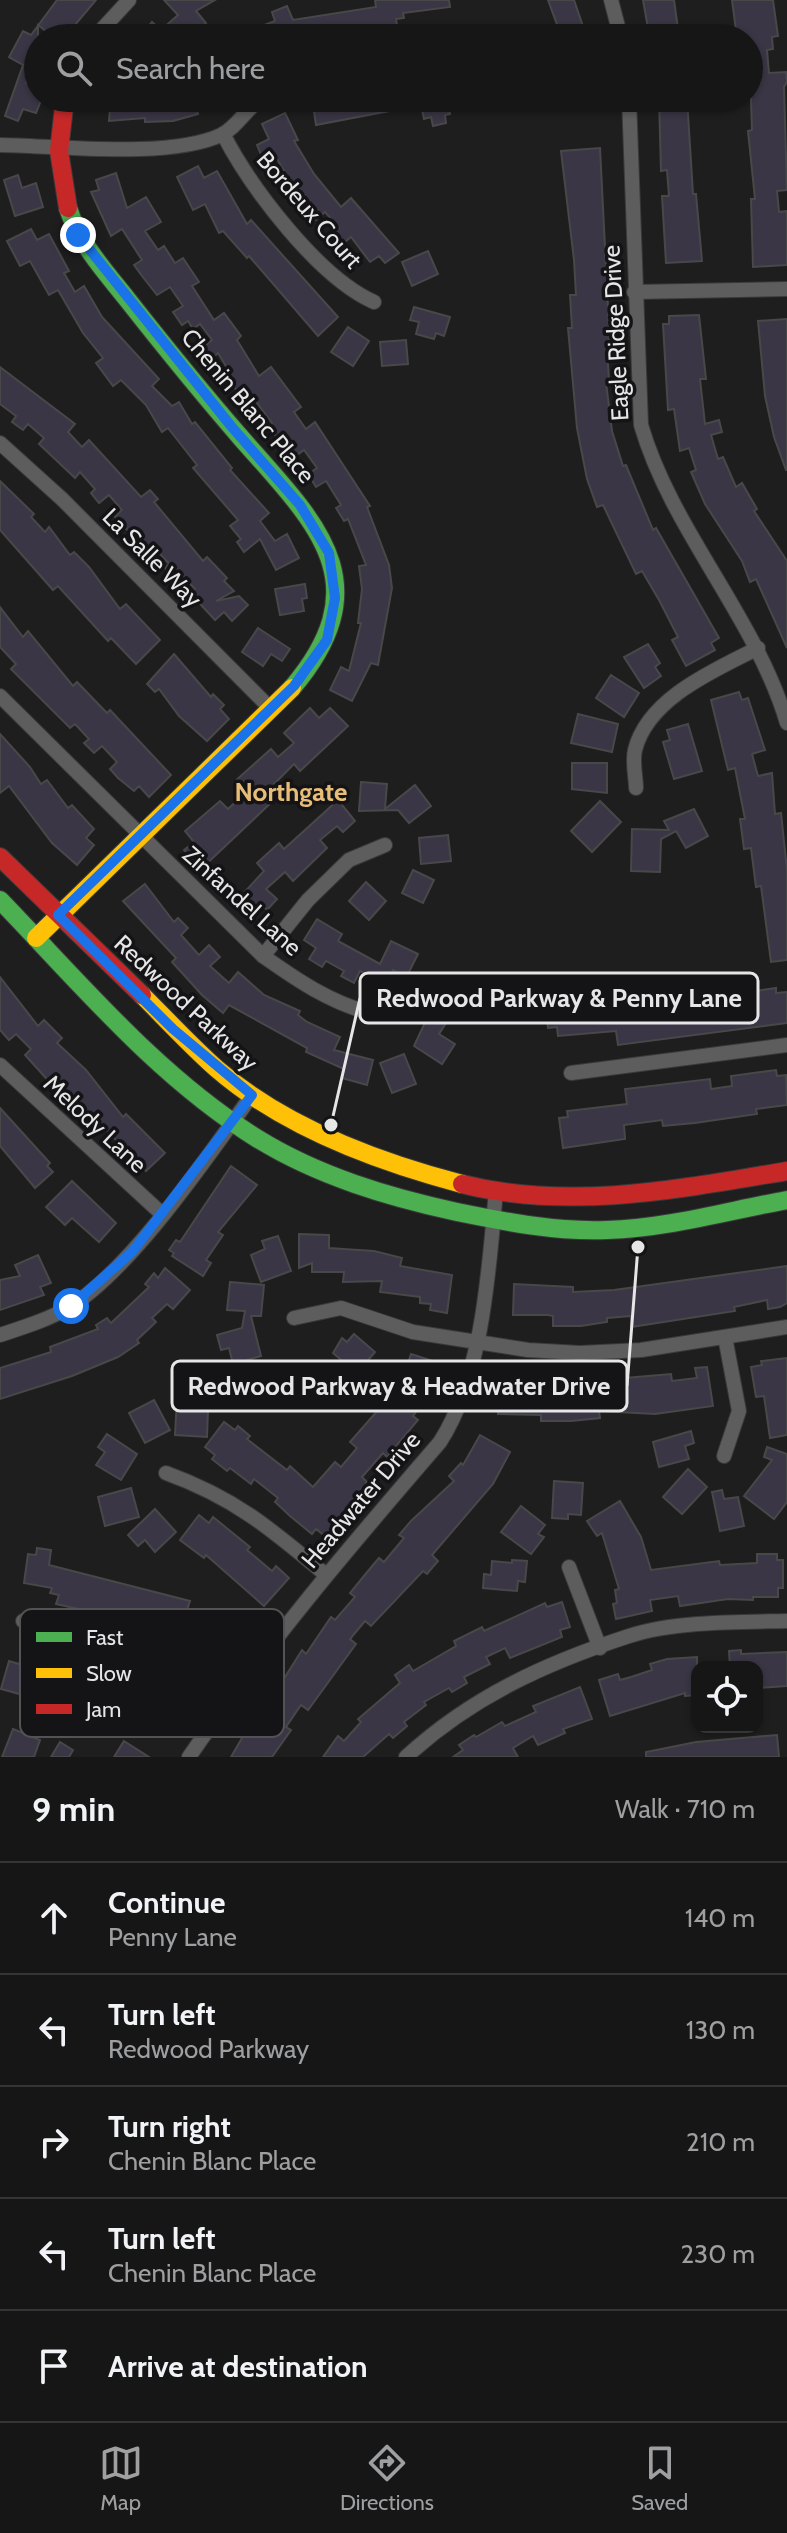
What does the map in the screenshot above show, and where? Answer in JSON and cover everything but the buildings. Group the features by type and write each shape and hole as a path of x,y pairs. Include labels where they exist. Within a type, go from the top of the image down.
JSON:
{"main road":[{"name":"Chenin Blanc Place","path":"36,938 294,686 327,640 335,598 329,553 300,505 231,426 78,235 65,203 56,165 63,112"},
{"name":"Redwood Parkway","path":"0,857 173,1029 252,1095 379,1156 443,1179 496,1190 563,1197 616,1194 787,1171"},
{"path":"0,900 177,1077 258,1139 341,1177 433,1207 494,1220 567,1229 624,1229 686,1221 787,1200"}],"street":[{"path":"107,24 129,0"},
{"path":"611,0 617,24"},
{"path":"0,145 170,147 223,134 247,112"},
{"name":"Eagle Ridge Drive","path":"629,112 641,425 650,456 758,648 787,723"},
{"name":"Bordeux Court","path":"223,134 260,195 350,292 374,302"},
{"path":"634,292 787,289"},
{"name":"La Salle Way","path":"0,443 62,499 270,708"},
{"path":"636,788 634,752 642,734 670,698 758,648"},
{"name":"Zinfandel Lane","path":"0,696 263,956 343,1006 370,1013"},
{"path":"263,956 308,900 349,860 385,845"},
{"path":"571,1073 787,1045"},
{"name":"Melody Lane","path":"0,1065 162,1214"},
{"path":"0,1335 40,1322 71,1306 132,1252 252,1095"},
{"name":"Headwater Drive","path":"284,1629 440,1442 455,1418 463,1400 475,1341 496,1190"},
{"path":"294,1318 341,1308 393,1328 580,1353 641,1350 787,1327"},
{"path":"724,1456 739,1411 725,1337"},
{"path":"166,1473 211,1489 252,1514 326,1575"},
{"path":"569,1567 600,1648"},
{"path":"406,1757 430,1735 496,1689 631,1635 691,1626 787,1621"},
{"name":"Headwater Drive","path":"189,1757 203,1737"}],"traffic: fast":[{"path":"68,208 85,245 101,267 293,498 314,526 328,555 335,585 332,616 319,650 292,688"},
{"path":"0,900 122,1028 187,1087 258,1139 329,1174 431,1206 550,1228 607,1230 652,1226 787,1200"}],"traffic: slow":[{"path":"36,938 292,688"},
{"path":"142,995 217,1069 272,1108 365,1153 462,1184"}],"traffic: jam":[{"path":"63,112 59,151 68,208"},
{"path":"0,857 142,995"},
{"path":"462,1184 502,1192 584,1196 665,1190 787,1171"}],"place":[{"name":"Redwood Parkway & Penny Lane","path":"331,1125"},
{"name":"Redwood Parkway & Headwater Drive","path":"638,1247"}],"district":[{"name":"Northgate","path":"291,792"}],"route":[{"path":"71,1306 132,1252 252,1095 173,1029 58,915 294,686 327,640 335,598 329,553 300,505 231,426 78,235"}]}
